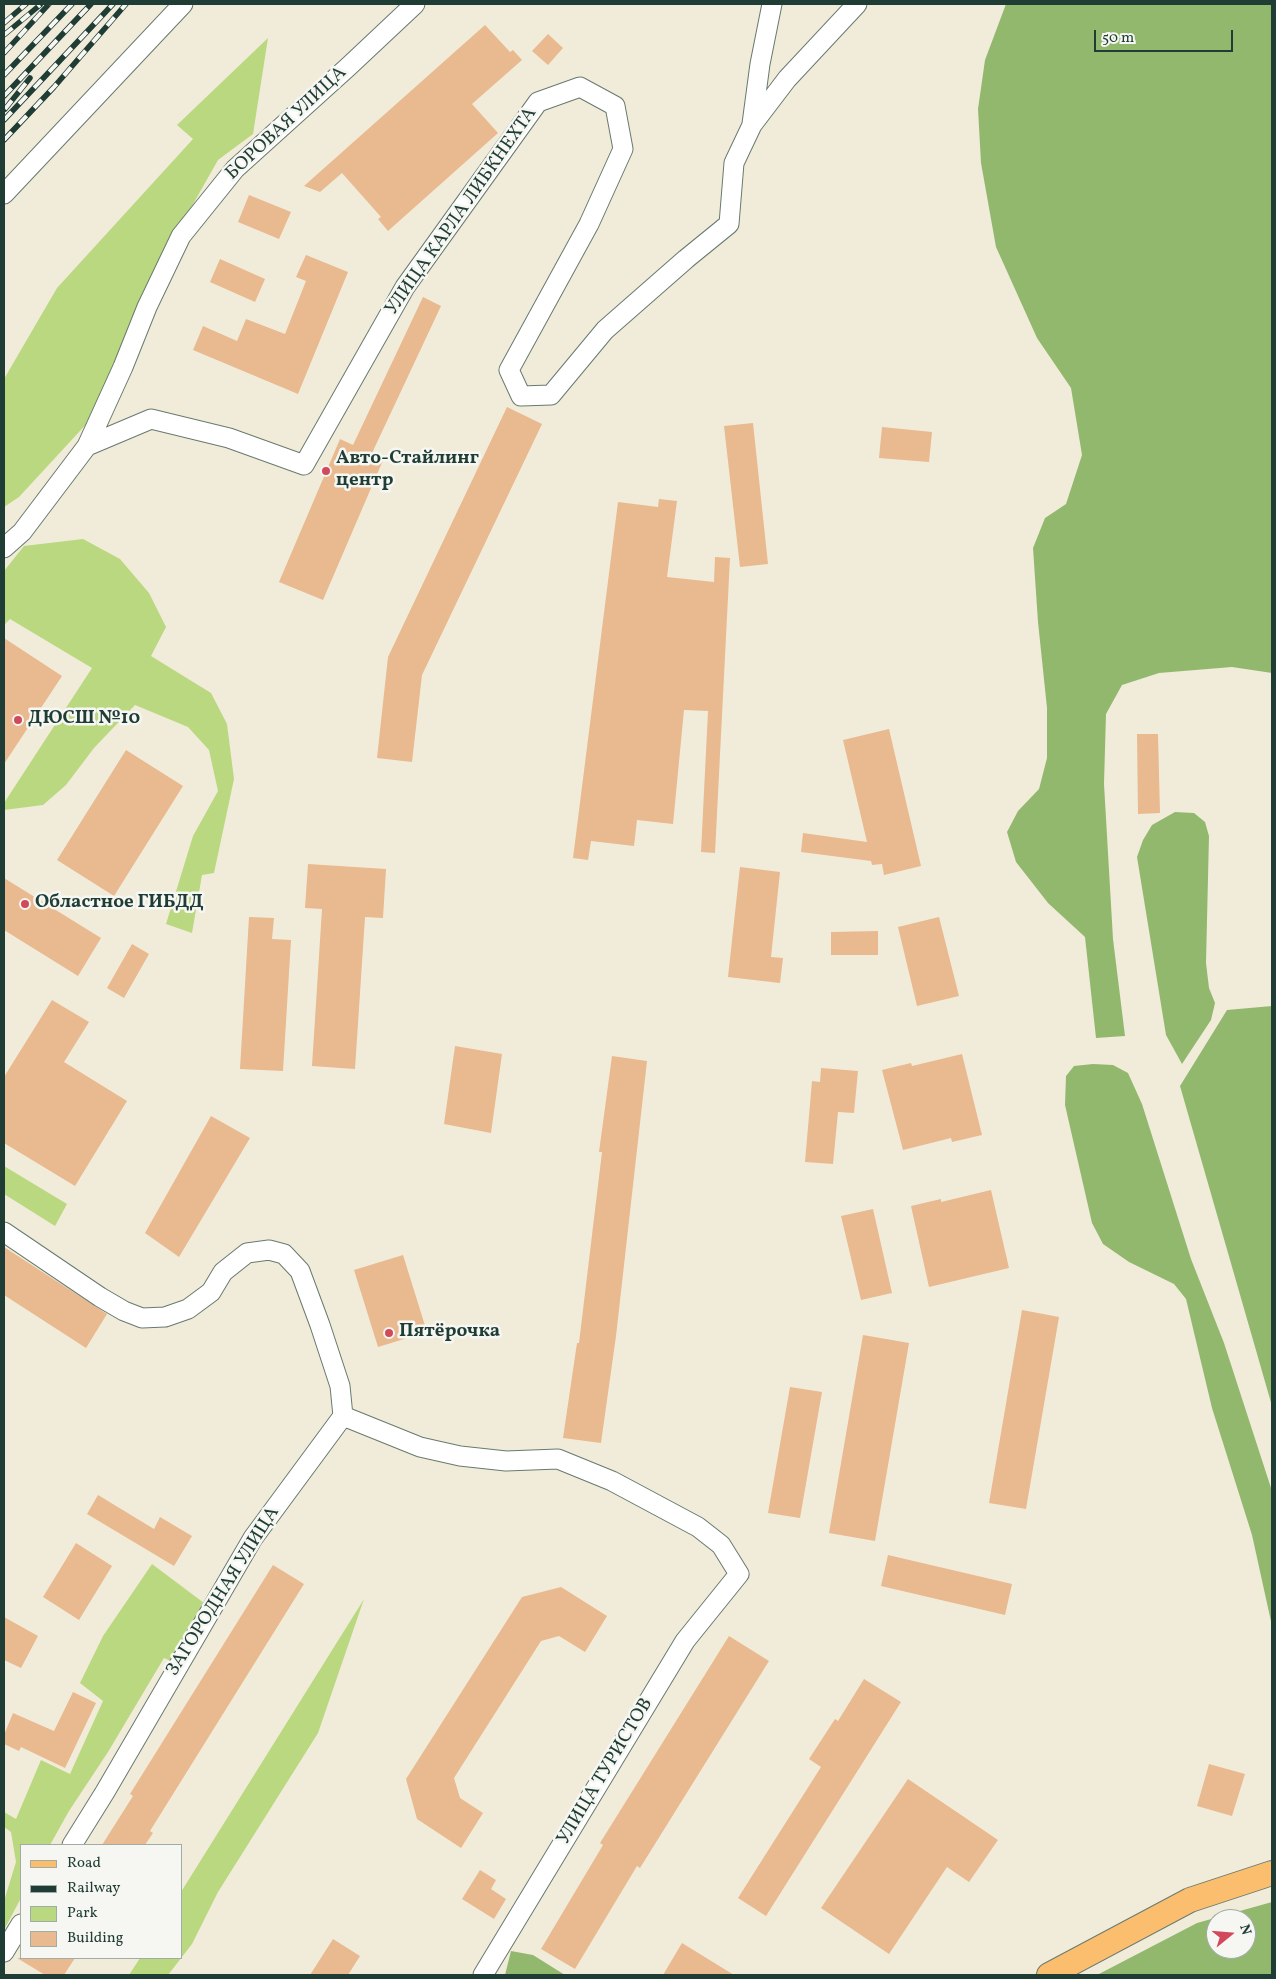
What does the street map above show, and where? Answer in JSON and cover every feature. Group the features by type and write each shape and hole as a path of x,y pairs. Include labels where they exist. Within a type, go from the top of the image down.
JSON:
{"main road":[{"path":"1049,1975 1190,1900 1272,1873"}],"street":[{"path":"4,194 183,4"},
{"name":"БОРОВАЯ УЛИЦА","path":"87,446 123,367 147,307 181,236 235,169 415,4"},
{"path":"752,125 760,64 772,4"},
{"path":"752,125 787,79 857,4"},
{"name":"УЛИЦА КАРЛА ЛИБКНЕХТА","path":"87,446 151,419 229,438 304,465 405,287 538,102 580,86 616,106 623,150 589,224 509,370 521,396 551,395 605,330 729,224 734,163 752,125"},
{"path":"4,548 22,532 87,446"},
{"path":"4,1232 100,1297 124,1311 142,1318 165,1317 188,1309 211,1292 222,1272 247,1253 269,1250 284,1254 300,1271 320,1325 340,1386 343,1416"},
{"name":"УЛИЦА ТУРИСТОВ","path":"343,1416 420,1447 460,1456 506,1461 558,1459 612,1482 698,1527 720,1546 739,1574 685,1641 483,1975"},
{"name":"ЗАГОРОДНАЯ УЛИЦА","path":"73,1844 253,1538 343,1416"},
{"path":"4,1952 20,1926"}],"green space":[{"path":"1006,4 1272,4 1272,673 1232,667 1159,673 1122,685 1106,714 1104,784 1113,939 1125,1036 1096,1038 1085,937 1048,903 1016,862 1007,832 1018,811 1039,789 1047,758 1047,708 1033,548 1045,518 1066,504 1082,455 1071,388 1037,338 996,247 981,163 978,109 985,60"},
{"path":"268,38 253,134 218,160 158,266 91,419 19,497 4,507 4,379 57,288 193,139 177,125"},
{"path":"83,539 120,559 149,593 166,627 151,656 211,693 227,724 234,779 214,873 202,875 192,933 166,924 193,836 218,791 209,750 188,727 135,705 94,748 66,785 43,805 4,810 4,803 92,668 10,619 4,625 4,571 24,546"},
{"path":"1175,812 1194,813 1205,822 1209,836 1206,963 1209,988 1215,1003 1211,1020 1182,1064 1166,1035 1137,857 1143,840 1152,825"},
{"path":"1272,1006 1272,1406 1180,1086 1227,1010"},
{"path":"1093,1064 1113,1065 1128,1073 1142,1104 1191,1259 1224,1343 1272,1491 1272,1626 1252,1535 1212,1408 1186,1299 1174,1284 1129,1262 1103,1244 1092,1223 1065,1105 1066,1076 1074,1066"},
{"path":"4,1166 67,1204 55,1226 4,1194"},
{"path":"152,1564 204,1603 173,1662 164,1658 51,1844 20,1844 20,1900 4,1930 4,1901 16,1862 11,1832 4,1827 4,1812 16,1819 41,1760 70,1774 103,1701 80,1683 103,1636"},
{"path":"364,1599 318,1733 218,1892 192,1944 182,1957 182,1890"},
{"path":"1272,1902 1272,1975 1097,1975 1197,1923 1206,1920 1206,1959 1256,1959 1256,1909 1247,1909"},
{"path":"511,1951 533,1955 565,1975 505,1975"},
{"path":"139,1959 180,1959 168,1975 129,1975"}],"building":[{"path":"485,25 510,52 513,50 522,60 472,104 498,133 388,231 378,219 381,217 342,173 320,192 304,186"},
{"path":"548,34 563,48 548,65 532,51"},
{"path":"249,195 291,212 279,239 238,222"},
{"path":"306,255 348,272 298,394 193,350 203,326 237,341 246,319 285,334 306,281 296,277"},
{"path":"220,259 265,279 255,302 210,282"},
{"path":"423,297 441,306 372,453 384,458 323,600 279,582 340,439 353,445"},
{"path":"507,407 542,424 422,675 412,762 377,758 388,657"},
{"path":"753,423 768,564 740,567 724,426"},
{"path":"882,427 932,432 929,462 879,458"},
{"path":"659,499 677,501 667,577 714,582 715,557 730,558 715,853 701,852 708,711 684,710 673,824 637,820 634,846 591,841 588,860 573,858 618,502 658,507"},
{"name":"ДЮСШ №10","path":"4,638 62,676 4,764"},
{"path":"889,729 921,866 884,875 882,864 872,865 871,861 801,852 803,833 867,842 843,740"},
{"path":"1137,734 1158,734 1160,813 1138,814"},
{"path":"126,750 183,786 114,896 57,860"},
{"path":"308,864 386,869 383,918 365,917 355,1069 312,1066 322,909 305,908"},
{"path":"740,867 780,872 771,957 783,958 780,983 728,977"},
{"name":"Областное ГИБДД","path":"4,878 101,938 78,976 4,930"},
{"path":"249,917 274,918 272,939 291,940 283,1071 240,1069"},
{"path":"939,917 959,996 917,1006 898,927"},
{"path":"878,931 878,955 831,955 831,932"},
{"path":"132,944 149,954 124,998 107,988"},
{"path":"52,1000 89,1022 64,1062 127,1101 75,1186 4,1143 4,1077"},
{"path":"455,1046 502,1054 491,1133 444,1124"},
{"path":"962,1054 982,1135 952,1142 951,1138 903,1150 882,1070 911,1063 912,1066"},
{"path":"612,1056 647,1061 616,1336 601,1443 563,1438 577,1343 579,1343 602,1152 599,1152"},
{"path":"821,1068 858,1071 854,1113 838,1112 833,1164 805,1162 812,1081 820,1082"},
{"path":"211,1116 250,1138 179,1257 145,1233"},
{"path":"991,1190 1009,1268 929,1287 911,1206 941,1199 941,1202"},
{"path":"873,1209 892,1293 861,1300 841,1216"},
{"path":"4,1247 107,1314 86,1348 4,1295"},
{"path":"403,1255 427,1332 378,1347 354,1270"},
{"path":"1022,1310 1059,1317 1026,1509 989,1503"},
{"path":"863,1335 909,1343 875,1541 829,1533"},
{"path":"790,1387 822,1392 800,1518 768,1513"},
{"path":"98,1495 154,1529 160,1517 192,1536 174,1566 87,1514"},
{"path":"76,1543 112,1566 79,1620 43,1597"},
{"path":"888,1555 1012,1584 1005,1615 881,1586"},
{"path":"273,1565 304,1584 150,1831 153,1833 146,1844 103,1844 133,1796 130,1794"},
{"path":"561,1587 607,1616 585,1652 559,1636 541,1641 454,1778 460,1798 483,1813 461,1848 417,1819 406,1779 522,1597"},
{"path":"4,1617 38,1636 21,1668 4,1660"},
{"path":"729,1636 769,1661 640,1868 637,1866 575,1969 541,1949 603,1845 600,1843"},
{"path":"864,1679 901,1702 766,1916 738,1898 821,1767 809,1759 835,1719 838,1721"},
{"path":"73,1692 96,1703 65,1768 21,1747 19,1751 4,1744 4,1735 13,1713 54,1731"},
{"path":"1209,1764 1245,1774 1232,1816 1197,1806"},
{"path":"908,1779 998,1840 969,1882 947,1867 889,1954 821,1908"},
{"path":"480,1870 496,1880 491,1889 506,1899 494,1919 462,1899"},
{"path":"333,1939 360,1956 348,1975 310,1975"},
{"path":"682,1943 734,1975 663,1975"},
{"path":"17,1958 74,1959 64,1975 45,1975"}],"railway":[{"path":"4,23 26,4"},
{"path":"4,53 49,4"},
{"path":"4,75 72,4"},
{"path":"4,96 91,4"},
{"path":"4,120 113,4"},
{"path":"4,140 54,87 126,4"},
{"path":"4,35 40,5"},
{"path":"5,109 30,78"}],"place":[{"name":"Авто-Стайлинг центр","path":"326,471"},
{"name":"ДЮСШ №10","path":"18,720"},
{"name":"Областное ГИБДД","path":"25,904"},
{"name":"Пятёрочка","path":"389,1333"}]}
